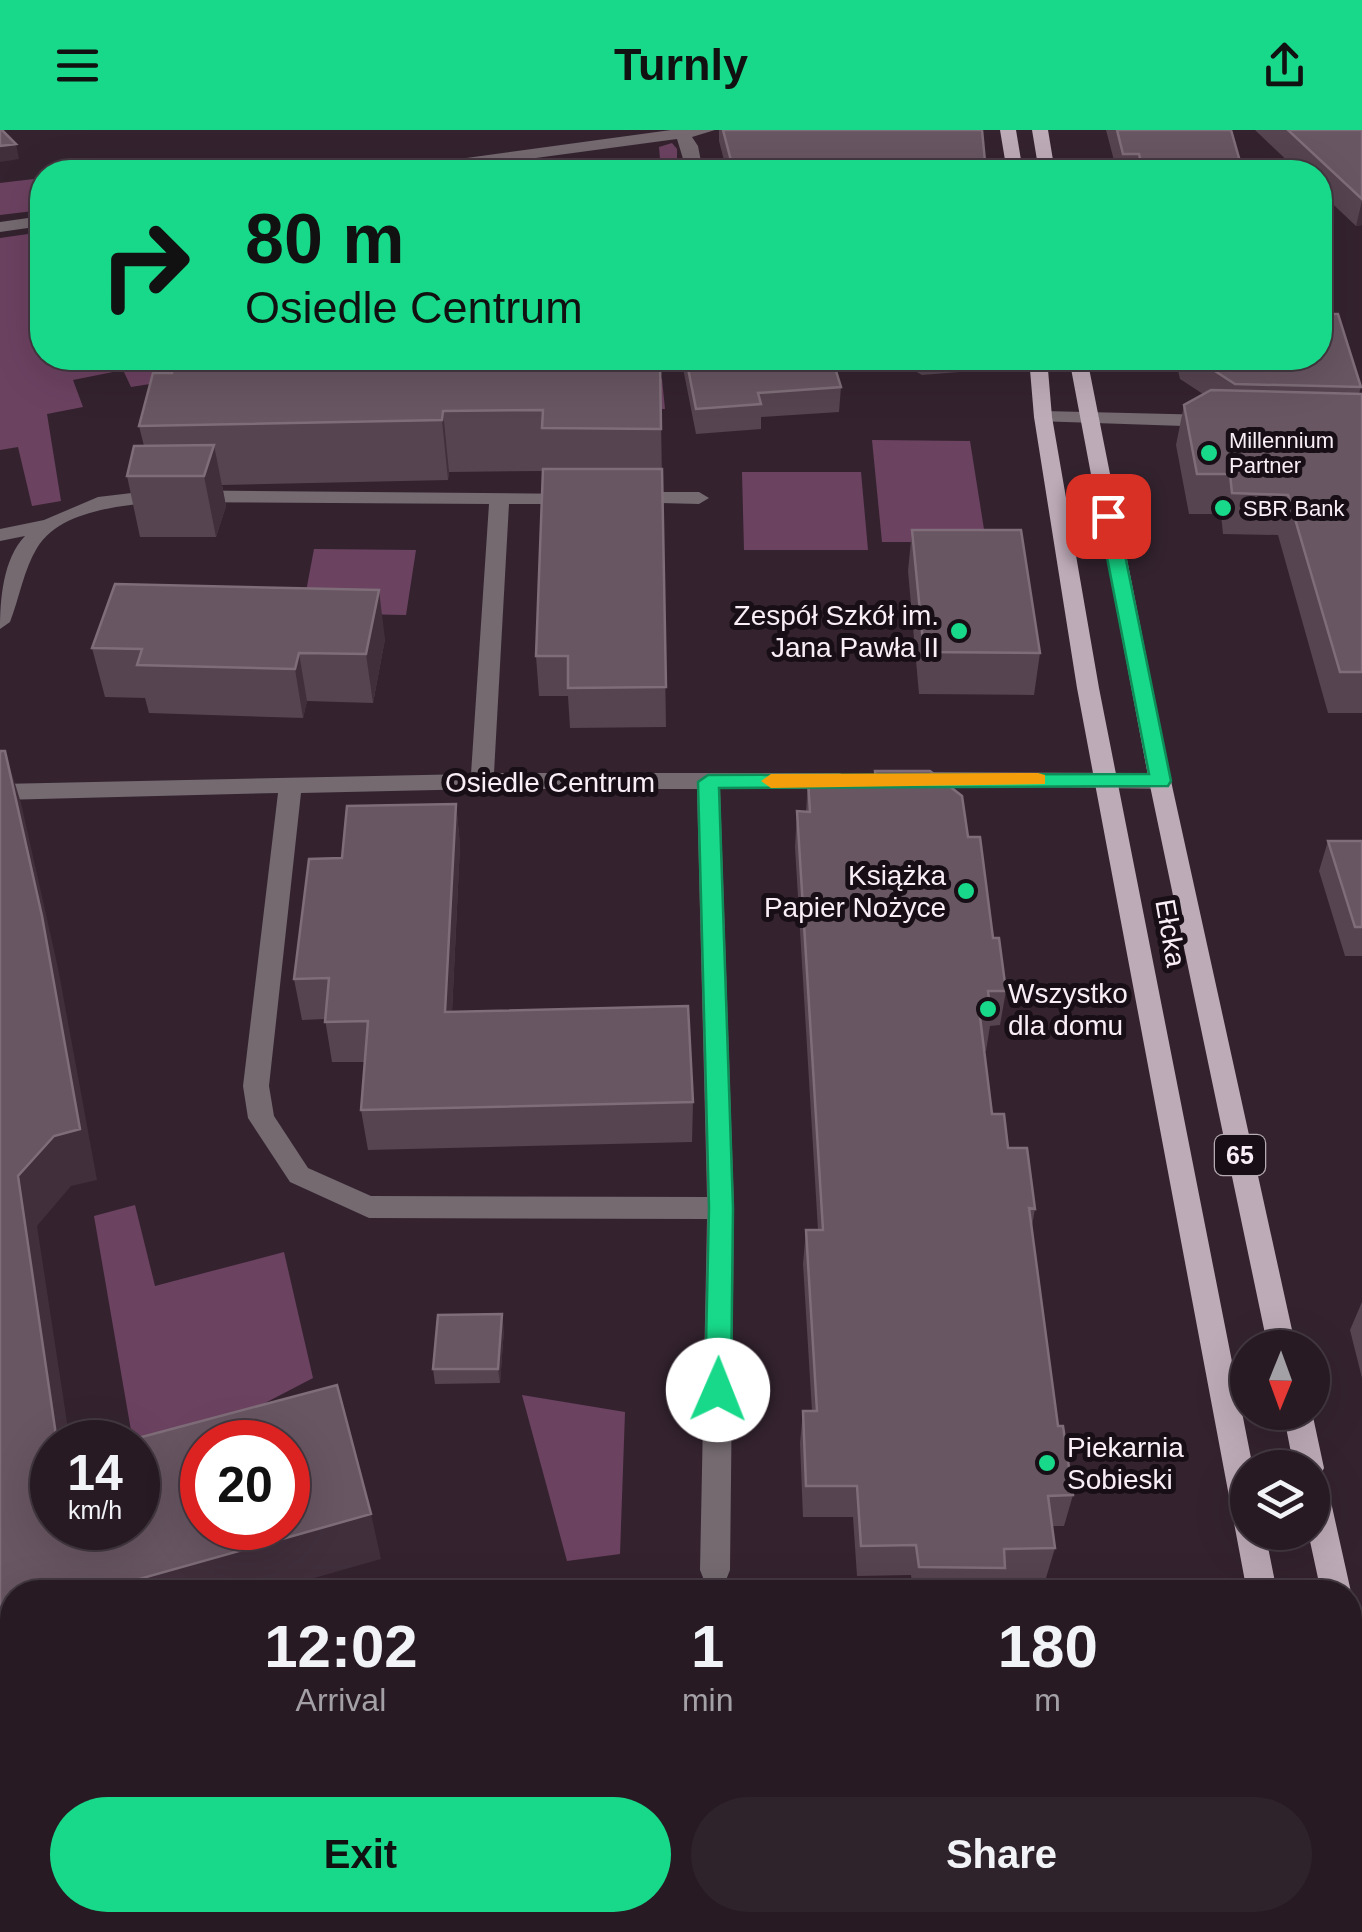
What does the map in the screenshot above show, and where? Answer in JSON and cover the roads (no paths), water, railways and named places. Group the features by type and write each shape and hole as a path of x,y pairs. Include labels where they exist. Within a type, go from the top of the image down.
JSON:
{"main road":[{"path":"1008,130 1013,160"},
{"path":"1040,130 1045,160"},
{"name":"Ełcka","path":"1039,370 1043,417 1108,780 1235,1450"},
{"name":"Ełcka","path":"1080,370 1160,781 1278,1330"},
{"path":"1254,1550 1260,1580"},
{"path":"1327,1550 1333,1580"}],"lane":[{"path":"485,160 707,130"},
{"path":"680,132 690,146 693,160"},
{"path":"0,227 30,223"},
{"path":"1043,417 1227,422"},
{"path":"0,622 28,544 50,526 98,503 157,496 699,498"},
{"path":"482,782 499,498"},
{"path":"0,535 50,526"},
{"name":"Osiedle Centrum","path":"0,792 482,782 1160,781"},
{"path":"708,782 721,1208 715,1570"},
{"path":"290,787 256,1086 260,1118 299,1175 369,1207 721,1208"}],"place":[{"name":"Millennium Partner","path":"1209,453"},
{"name":"SBR Bank","path":"1223,508"},
{"name":"Zespół Szkół im. Jana Pawła II","path":"959,631"},
{"name":"Książka Papier Nożyce","path":"966,891"},
{"name":"Wszystko dla domu","path":"988,1009"},
{"name":"Piekarnia Sobieski","path":"1047,1463"}]}
